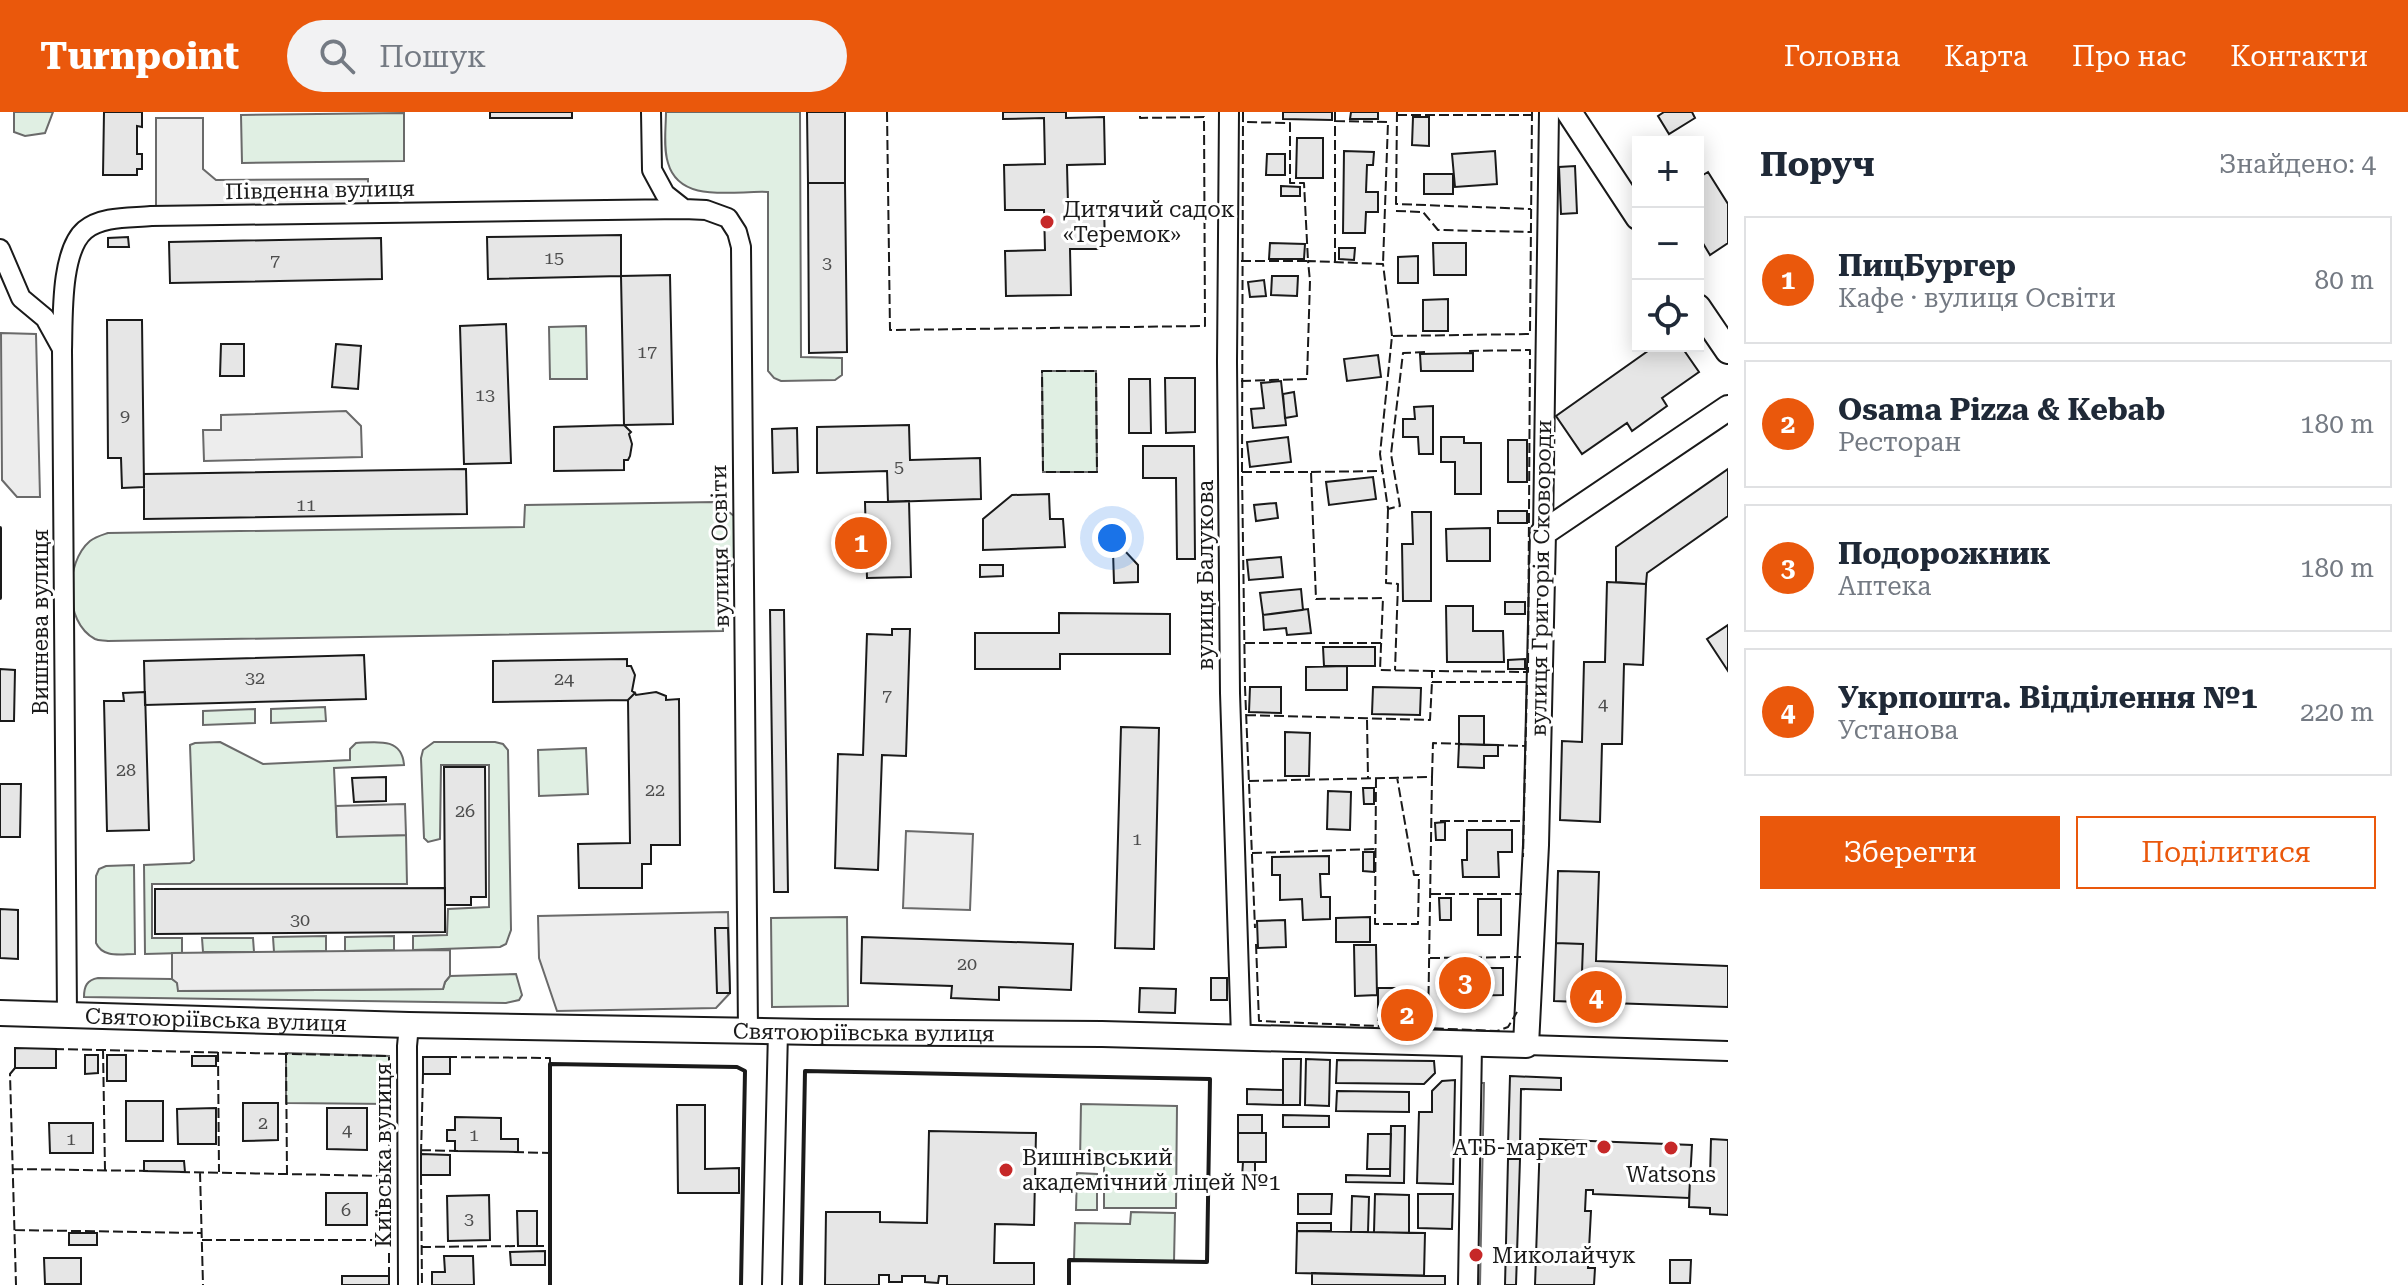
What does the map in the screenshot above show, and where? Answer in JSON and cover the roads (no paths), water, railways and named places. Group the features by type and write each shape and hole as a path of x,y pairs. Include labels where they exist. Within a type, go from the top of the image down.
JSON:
{"street":[{"path":"651,112 652,170 665,194 684,209"},
{"name":"вулиця Балукова","path":"1229,112 1227,362 1230,693 1241,1037"},
{"name":"вулиця Григорія Сковороди","path":"1526,1045 1536,845 1549,112"},
{"path":"1569,112 1632,208"},
{"name":"Південна вулиця","path":"62,350 64,286 74,244 86,229 109,219 684,209"},
{"name":"вулиця Освіти","path":"684,209 706,210 728,218 737,232 741,247 748,1031"},
{"name":"Вишнева вулиця","path":"0,249 21,298 45,318 62,350 67,1014"},
{"path":"1704,316 1728,351"},
{"path":"1543,533 1728,408"},
{"name":"Святоюріївська вулиця","path":"0,1013 409,1025 1241,1037 1728,1051"},
{"name":"Київська вулиця","path":"408,1285 409,1025"},
{"path":"772,1285 778,1031"},
{"path":"1468,1285 1472,1045"}],"place":[{"name":"Дитячий садок «Теремок»","path":"1047,222"},
{"name":"ПицБургер","path":"861,543"},
{"name":"Подорожник","path":"1465,983"},
{"name":"Укрпошта. Відділення №1","path":"1596,997"},
{"name":"Osama Pizza & Kebab","path":"1407,1015"},
{"name":"АТБ-маркет","path":"1604,1147"},
{"name":"Watsons","path":"1671,1148"},
{"name":"Вишнівський академічний ліцей №1","path":"1006,1170"},
{"name":"Миколайчук","path":"1476,1255"}]}
